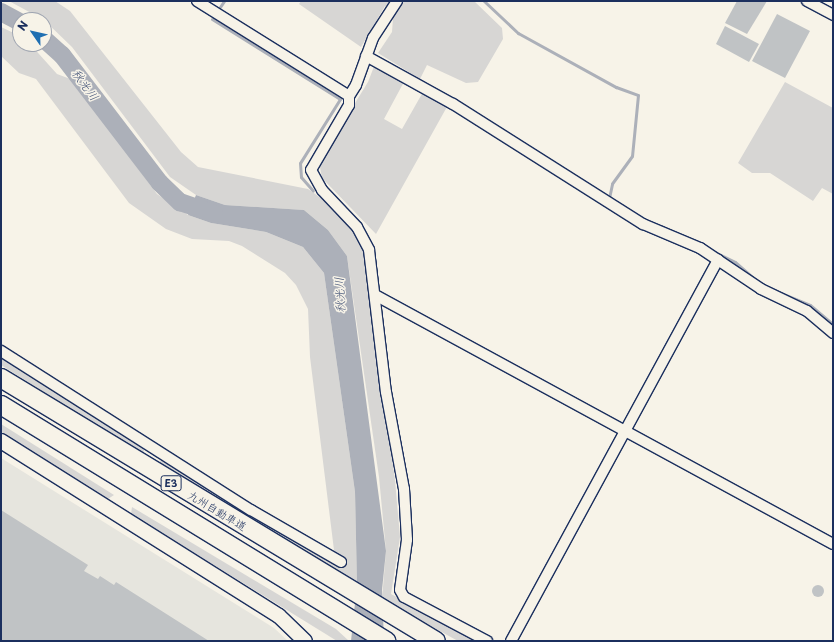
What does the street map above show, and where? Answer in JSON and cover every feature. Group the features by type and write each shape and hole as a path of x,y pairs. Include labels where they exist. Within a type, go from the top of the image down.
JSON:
{"highway":[{"name":"九州自動車道","path":"1,378 342,586 436,641"},
{"name":"E3","path":"1,405 339,614 386,641"}],"street":[{"path":"197,1 349,96"},
{"path":"397,1 373,38 356,85 349,96 349,105 311,170 322,190 367,243 375,295 386,392 404,490 407,540 400,590 404,596 487,641"},
{"path":"807,1 833,15"},
{"path":"366,56 453,104 643,224 718,259 761,289 807,311 833,333"},
{"path":"511,641 718,259"},
{"path":"375,295 833,544"},
{"path":"1,352 251,510 341,562"},
{"path":"1,442 279,616 305,641"}],"shaded area":[{"path":"9,1 55,1 70,11 181,152 198,167 308,189 331,205 363,243 395,480 400,537 391,594 476,641 458,641 382,599 386,551 379,477 347,256 328,230 304,210 225,205 196,195 170,177 72,47 52,28 52,12 29,12"},
{"path":"301,1 474,1 502,28 503,39 478,82 466,83 427,65 420,79 378,53 392,32 393,18 385,6 361,47 299,4"},
{"path":"1,27 12,32 12,52 37,52 57,74 73,80 157,194 188,215 211,223 266,232 303,247 324,273 355,492 357,584 158,463 164,458 340,567 334,550 310,357 308,309 296,285 285,273 242,246 229,241 192,239 166,229 129,203 36,79 19,73 1,56"},
{"path":"375,64 405,80 384,119 402,129 423,92 448,105 376,234 322,178 319,162 368,82"},
{"path":"785,82 833,108 833,194 822,188 813,201 770,173 752,173 738,163"},
{"path":"1,356 145,446 143,455 1,365"},
{"path":"1,424 114,495 108,499 1,432"},
{"path":"1,458 274,628 288,641 1,641"},
{"path":"132,507 336,629 349,641 337,641 131,514"}],"water":[{"path":"196,195 225,205 304,210 328,230 347,256 386,551 382,590 384,641 351,641 357,584 355,492 324,273 303,247 266,232 211,223 188,215"}],"building":[{"path":"737,1 767,1 747,34 725,23"},
{"path":"777,14 810,31 785,78 752,61"},
{"path":"725,26 759,44 749,62 716,44"},
{"path":"1,510 88,565 84,571 98,579 100,576 114,585 116,582 209,641 1,641"},
{"path":"818,585 822,587 824,591 822,595 818,597 814,595 812,591 814,587"}],"waterway":[{"path":"220,7 224,1"},
{"path":"484,1 518,33 616,87 638,95 632,156 612,184 609,198"},
{"name":"秋光川","path":"1,12 12,18"},
{"path":"212,19 340,99 300,163 301,177 313,191"},
{"name":"秋光川","path":"52,46 62,55 160,183 180,202 214,214"},
{"path":"661,226 735,262 756,280"},
{"path":"771,289 810,305 833,324"}]}
